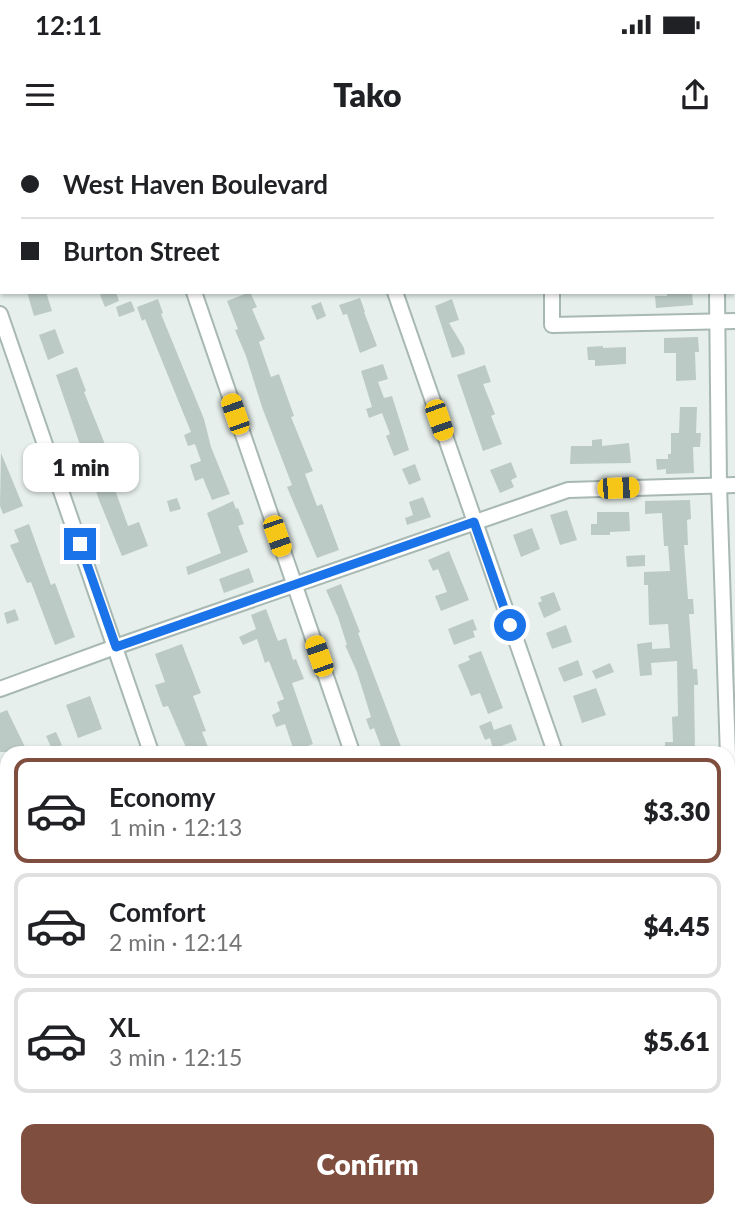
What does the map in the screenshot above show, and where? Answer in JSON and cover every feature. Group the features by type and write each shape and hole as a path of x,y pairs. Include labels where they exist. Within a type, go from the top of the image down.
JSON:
{"street":[{"path":"195,294 350,746"},
{"path":"396,294 553,746"},
{"path":"552,294 552,326 735,321"},
{"path":"718,294 719,485 728,746"},
{"path":"0,314 149,746"},
{"path":"0,689 568,490 735,485"}],"building":[{"path":"28,294 47,294 52,311 34,316"},
{"path":"117,294 119,301 105,307 100,295"},
{"path":"251,294 257,307 252,309 265,339 259,342 271,377 279,374 294,416 291,417 313,471 305,474 317,506 322,504 339,550 317,558 287,487 292,485 262,407 227,301"},
{"path":"692,294 693,305 656,308 655,296"},
{"path":"360,298 377,346 360,353 347,314 343,315 339,305"},
{"path":"158,299 163,313 161,314 204,419 211,447 230,494 212,500 203,478 195,481 190,465 201,461 195,444 188,446 184,435 191,432 145,319 142,321 137,307"},
{"path":"452,299 459,320 449,323 465,354 452,358 435,306"},
{"path":"131,301 135,311 119,317 116,307"},
{"path":"321,302 326,316 317,320 311,306"},
{"path":"55,329 64,353 48,360 39,335"},
{"path":"698,337 699,352 695,352 696,380 676,381 676,353 664,353 664,338"},
{"path":"587,347 626,347 626,364 595,366 595,360 588,360"},
{"path":"383,364 388,379 378,382 384,398 392,396 409,450 394,456 386,436 390,434 382,413 369,418 366,409 372,407 361,371"},
{"path":"485,365 491,382 483,384 495,414 491,416 502,444 483,451 457,375"},
{"path":"77,367 86,391 84,392 121,484 114,487 128,526 139,522 148,546 122,556 99,500 56,375"},
{"path":"680,407 697,407 696,433 701,433 700,447 693,447 694,473 666,474 666,469 657,470 656,459 668,459 668,454 671,454 671,433 679,433"},
{"path":"602,439 602,446 629,443 631,463 570,464 571,446 592,446 592,440"},
{"path":"1,453 23,506 3,514 0,506"},
{"path":"511,462 517,477 511,480 514,487 500,493 490,470"},
{"path":"415,464 421,480 409,485 402,469"},
{"path":"423,497 431,517 407,525 405,518 413,515 409,502"},
{"path":"177,498 181,509 170,512 167,501"},
{"path":"690,500 691,519 687,520 688,545 684,545 688,599 693,599 694,614 689,614 693,669 697,669 698,685 694,685 695,746 665,746 665,742 673,742 672,717 678,716 677,661 651,663 652,675 640,676 637,644 652,642 652,649 670,648 668,624 649,625 648,585 644,585 644,572 670,571 668,546 664,546 662,513 645,514 645,501"},
{"path":"233,501 244,524 238,526 248,552 188,575 186,567 221,553 207,513"},
{"path":"567,510 577,540 560,545 550,515"},
{"path":"597,512 629,512 630,531 591,535 591,524 597,524"},
{"path":"29,524 51,585 55,583 75,637 55,645 31,582 27,583 10,545 19,542 14,530"},
{"path":"532,528 540,549 521,557 513,535"},
{"path":"449,551 469,600 441,611 435,596 447,592 438,569 433,571 428,560"},
{"path":"645,555 645,566 627,567 626,556"},
{"path":"249,568 254,582 224,593 219,579"},
{"path":"341,584 401,746 381,746 374,728 370,730 366,719 371,717 357,672 326,590"},
{"path":"554,592 561,610 544,618 538,603 542,601 540,597"},
{"path":"15,609 19,620 7,624 4,613"},
{"path":"266,609 278,641 286,638 293,660 296,659 304,679 292,683 313,744 292,746 285,724 276,727 272,715 280,711 277,702 284,699 269,661 265,663 257,639 243,645 239,637 256,629 251,615"},
{"path":"473,619 477,630 473,631 475,637 454,645 448,629"},
{"path":"566,625 572,642 552,649 546,633"},
{"path":"182,644 201,693 193,696 206,731 202,732 208,746 185,746 168,706 163,707 155,685 165,682 155,654"},
{"path":"481,651 503,708 488,714 480,693 471,696 458,665 470,660 468,656"},
{"path":"578,660 583,675 564,682 558,668"},
{"path":"610,663 614,672 596,679 592,671"},
{"path":"596,688 606,715 582,723 573,696"},
{"path":"90,696 102,729 78,738 66,705"},
{"path":"7,710 25,746 0,746 0,713"},
{"path":"491,721 494,730 511,724 517,740 492,746 490,738 485,740 479,726"},
{"path":"56,732 62,745 51,746 46,736"}],"route":[{"path":"80,544 116,647 474,522 510,625"}]}
